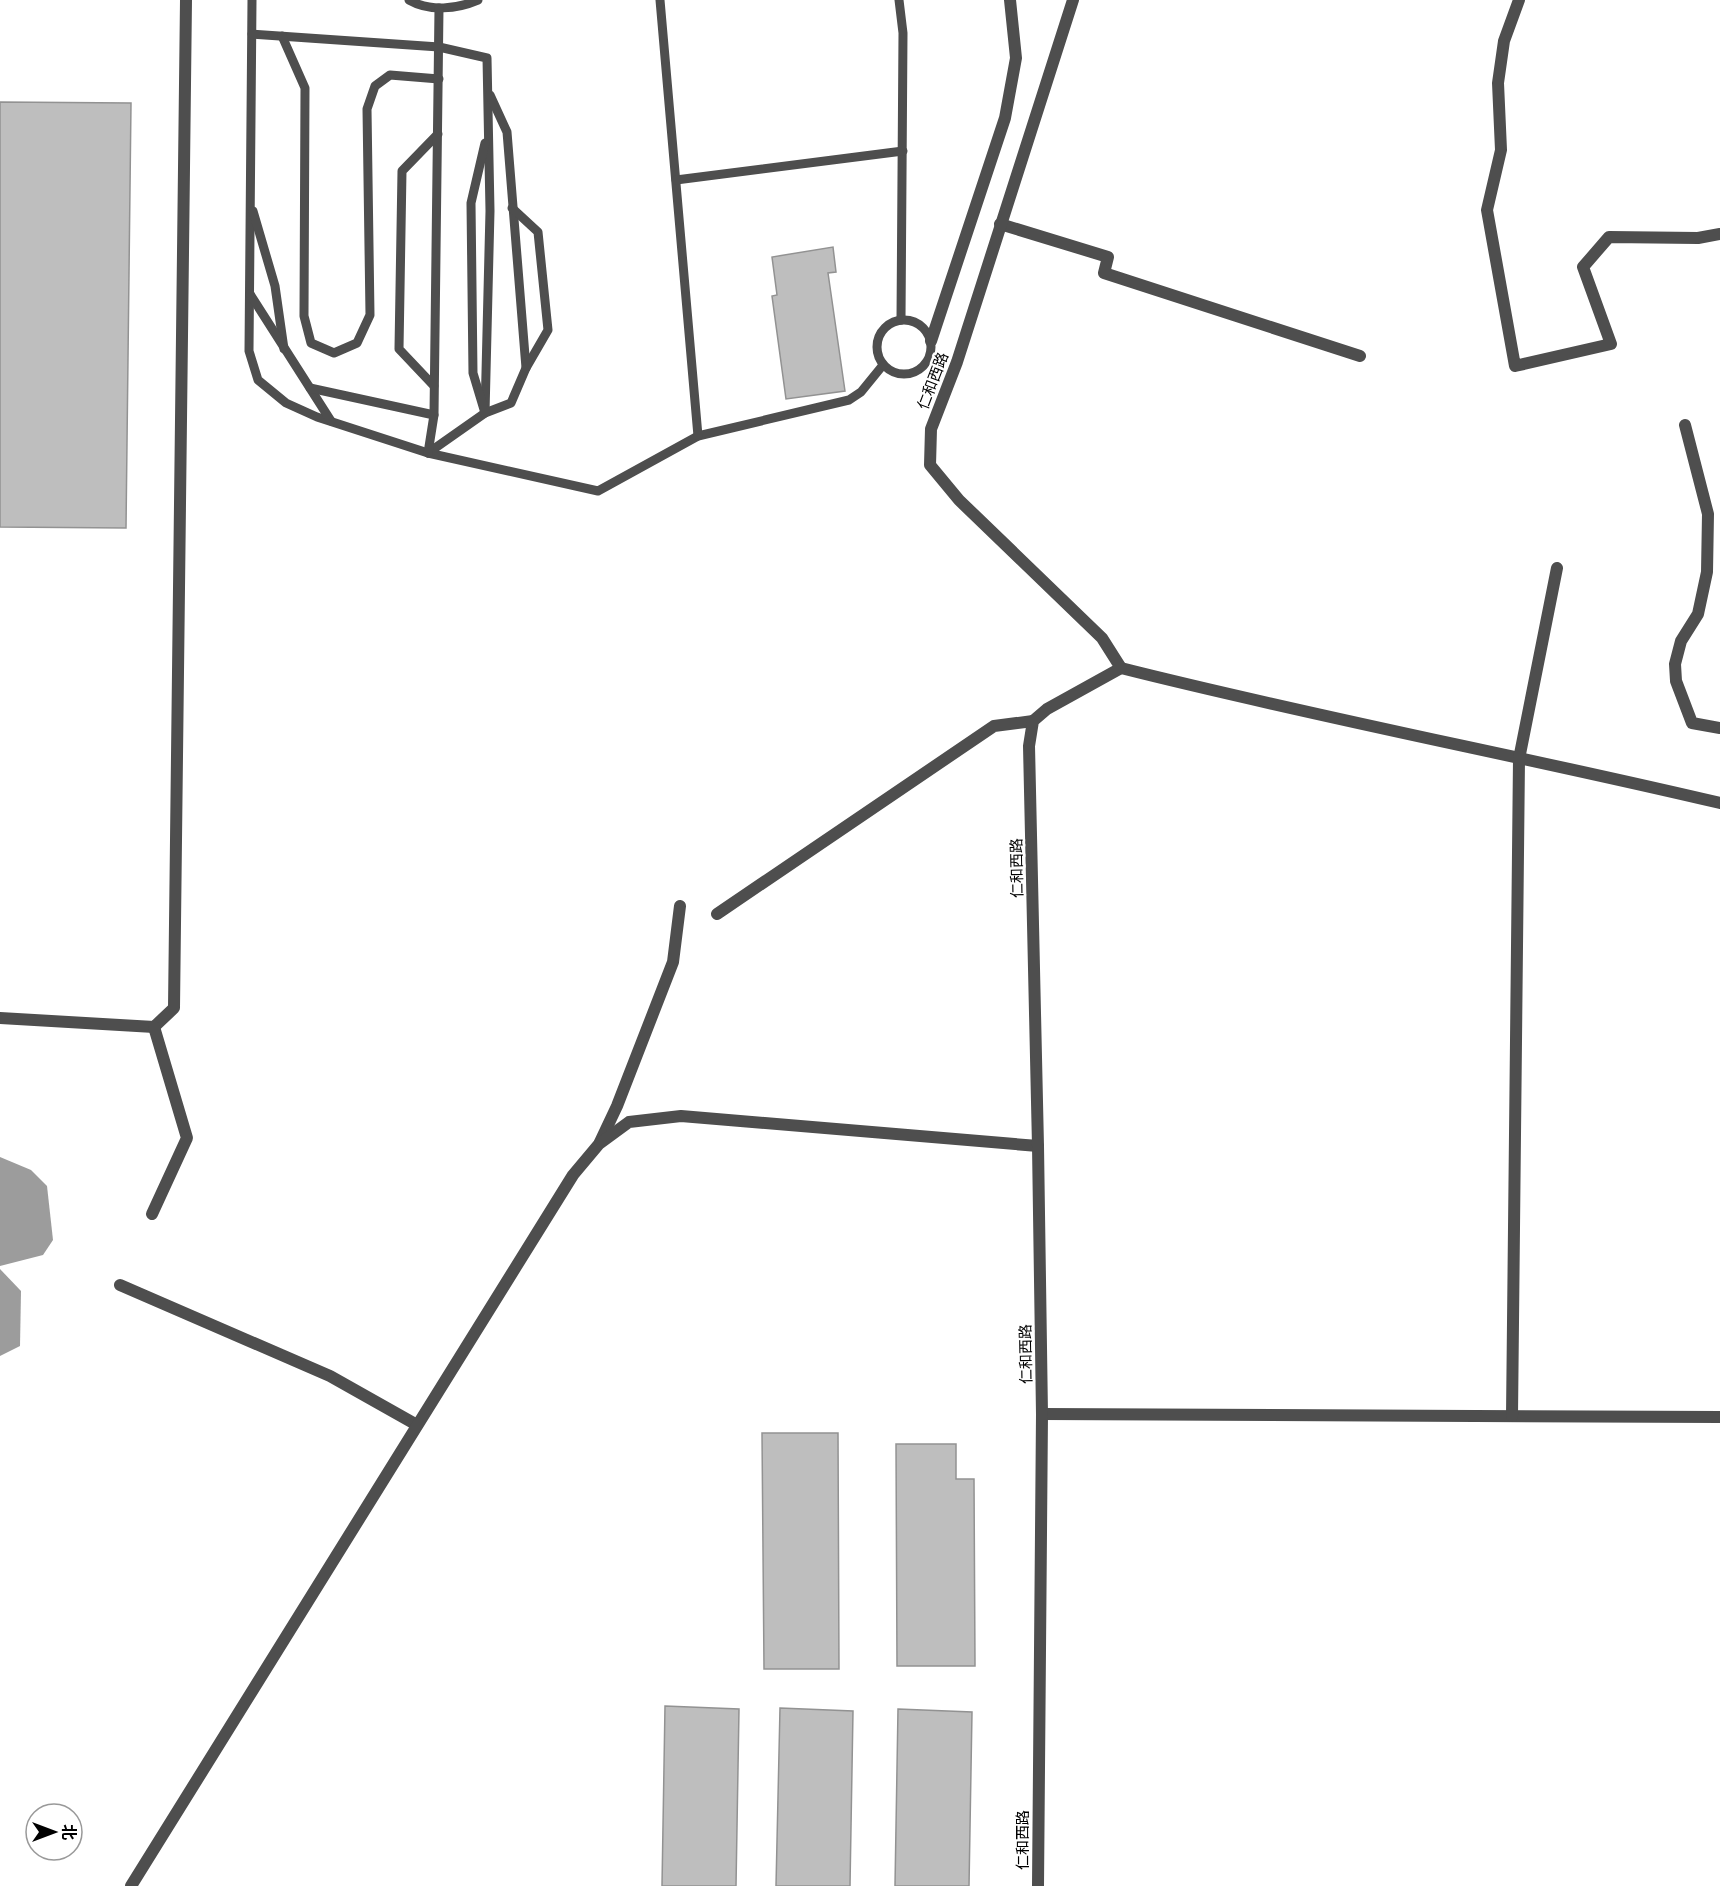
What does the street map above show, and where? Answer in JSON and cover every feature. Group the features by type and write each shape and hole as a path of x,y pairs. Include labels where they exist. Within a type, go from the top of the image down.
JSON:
{"street":[{"path":"0,1018 154,1027 174,1008 186,0"},
{"path":"931,341 1005,118 1016,58 1010,0"},
{"name":"仁和西路","path":"1073,0 957,362 931,429 930,465 959,500 1102,638 1121,668"},
{"path":"1519,0 1504,41 1498,83 1502,150 1487,210 1515,366 1611,344 1583,267 1609,237 1698,238 1720,234"},
{"path":"1000,225 1108,257 1104,273 1360,356"},
{"path":"1685,425 1708,514 1707,572 1698,614 1680,640 1675,664 1676,681 1692,723 1720,728"},
{"path":"1512,1416 1519,759 1557,568"},
{"path":"717,914 994,726 1033,721 1047,709 1121,668 1720,803"},
{"name":"仁和西路","path":"1033,721 1029,746 1042,1414 1038,1886"},
{"path":"599,1144 617,1106 673,962 680,906"},
{"path":"152,1214 187,1138 154,1027"},
{"path":"131,1886 573,1175 599,1144 629,1122 681,1116 1038,1146"},
{"path":"120,1286 330,1376 417,1425"},
{"path":"1042,1414 1720,1417"}],"lane":[{"path":"252,0 249,351 258,380 286,403 331,421 428,453 598,491 698,436 849,400 861,392 883,366"},
{"path":"409,0 440,8 464,6 478,0"},
{"path":"660,0 698,436"},
{"path":"899,0 903,33 901,320"},
{"path":"428,453 434,415 440,8"},
{"path":"252,34 439,47 487,58 490,211 485,413"},
{"path":"282,36 305,88 304,316 310,343 334,353 357,343 370,315 367,109 375,86 390,75 439,78"},
{"path":"487,90 507,132 526,368"},
{"path":"485,413 473,373 471,203 488,129"},
{"path":"434,386 399,349 402,171 438,134"},
{"path":"676,180 903,151"},
{"path":"250,201 275,286 284,349"},
{"path":"428,453 485,413 511,403 526,368 548,330 538,232 512,208"},
{"path":"250,293 331,421"},
{"path":"901,320 917,323 928,334 931,341 932,350 924,367 908,375 899,375 883,366 877,350 880,333 886,326 901,320"},
{"path":"310,388 434,415"}],"shaded area":[{"path":"0,1157 31,1170 47,1186 53,1240 43,1255 0,1266"},
{"path":"0,1269 21,1291 20,1346 0,1356"}],"building":[{"path":"0,102 131,103 126,528 0,527"},
{"path":"833,247 836,272 828,273 845,391 786,399 772,296 777,295 772,257"},
{"path":"762,1433 838,1433 839,1669 764,1669"},
{"path":"896,1444 956,1444 956,1479 974,1479 975,1666 897,1666"},
{"path":"665,1706 739,1709 736,1886 662,1886"},
{"path":"780,1708 853,1711 850,1886 776,1886"},
{"path":"898,1709 972,1712 969,1886 895,1886"}]}
